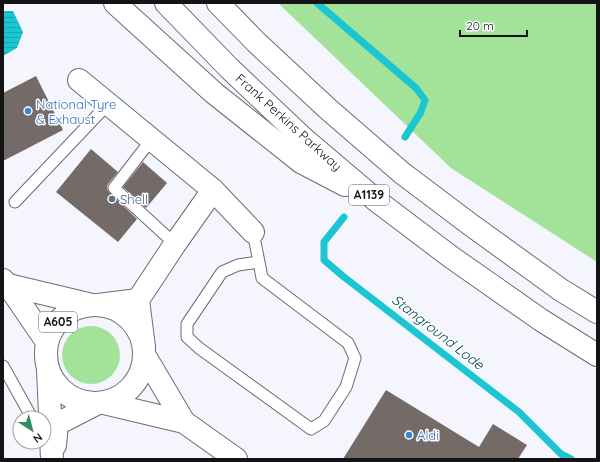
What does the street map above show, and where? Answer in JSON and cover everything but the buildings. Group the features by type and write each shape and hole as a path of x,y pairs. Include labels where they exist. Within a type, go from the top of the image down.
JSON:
{"main road":[{"name":"A1139","path":"115,3 214,93 301,162 377,202"},
{"name":"Frank Perkins Parkway","path":"166,3 235,74 304,138 377,202 451,257 528,311 597,355"},
{"name":"A1139","path":"218,3 256,42 323,104 402,173 471,225 555,285 597,312"},
{"path":"80,80 213,190 253,232"},
{"path":"51,459 57,424 100,403 120,398 132,387 141,372 144,351 138,300 213,190"},
{"name":"A605","path":"6,283 114,309 128,318 139,331 144,351 184,422"},
{"name":"A605","path":"6,283 47,342"},
{"path":"95,305 138,300"},
{"name":"A605","path":"95,305 77,308 63,316 53,328 47,342 46,356 48,370 55,384 66,395 80,402 100,403 184,422 236,459"},
{"path":"48,370 51,459"}],"lane":[{"path":"15,202 108,104"},
{"path":"151,140 114,188 175,244"},
{"path":"253,232 259,262 262,278 348,343 355,358 346,387 324,421 311,429 199,348 187,337 187,324 222,272 238,265 259,262"},
{"path":"3,366 28,410"},
{"path":"46,450 51,459"}],"green space":[{"path":"278,3 597,3 597,262 451,168"},
{"path":"91,326 107,331 115,339 120,355 115,371 107,379 91,384 75,379 67,371 62,355 67,339 75,331"}],"water":[{"path":"3,11 13,11 23,32 17,48 3,56"}],"waterway":[{"name":"Stanground Lode","path":"317,3 416,88 425,100 421,112 405,137"},
{"name":"Stanground Lode","path":"344,217 324,242 324,260 519,412 561,454 571,459"}],"place":[{"name":"National Tyre & Exhaust","path":"28,111"},
{"name":"Shell","path":"112,199"},
{"name":"Aldi","path":"409,435"}]}
